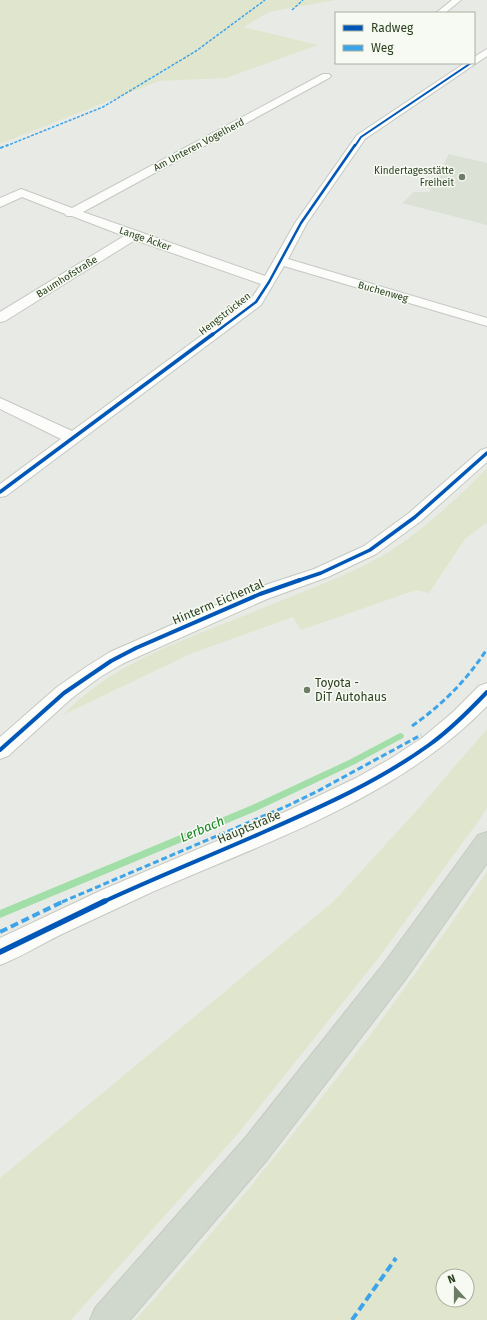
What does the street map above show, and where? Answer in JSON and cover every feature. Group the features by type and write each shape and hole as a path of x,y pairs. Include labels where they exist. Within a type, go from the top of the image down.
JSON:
{"main road":[{"path":"107,1320 256,1149 395,971 487,843"}],"street":[{"path":"441,12 457,0"},
{"path":"475,48 487,51"},
{"path":"475,60 487,51"},
{"name":"Hengstrücken","path":"0,492 256,302 316,199 361,137 470,64"},
{"name":"Am Unteren Vogelherd","path":"71,213 326,76"},
{"name":"Lange Äcker","path":"0,203 21,193 71,213 269,282"},
{"name":"Baumhofstraße","path":"0,318 134,235"},
{"name":"Buchenweg","path":"280,262 487,322"},
{"path":"0,403 73,438"},
{"name":"Hinterm Eichental","path":"0,750 70,688 86,676 118,657 142,645 260,594 321,573 370,550 415,517 487,453"},
{"name":"Hauptstraße","path":"0,952 97,904 308,813 360,787 418,754 458,722 487,692"}],"shaded area":[{"name":"Kindertagesstätte Freiheit","path":"449,154 487,163 487,225 402,203 414,192 429,192"}],"green space":[{"path":"0,0 336,0 269,12 244,27 318,45 226,78 159,81 0,144"},
{"path":"487,468 487,524 465,539 429,593 416,590 301,630 293,617 190,654 63,715 98,685 135,662 176,643 337,578 392,550 429,522"},
{"path":"487,729 487,808 377,960 237,1135 71,1320 0,1320 0,1178 334,901 418,809"},
{"path":"487,872 487,1320 135,1320 263,1171 356,1054 432,951"}],"waterway":[{"name":"Lerbach","path":"0,914 50,892 203,830 303,786 400,736"}],"marked path":[{"path":"0,148 103,107 196,51 265,0"},
{"path":"292,10 303,0"},
{"path":"412,726 434,710 454,692 472,672 487,649"},
{"path":"0,932 106,882 287,806 316,792 421,735"},
{"path":"352,1320 396,1258"}],"cycle path":[{"path":"0,492 256,302 269,282 301,223 361,137 470,64"},
{"path":"0,750 64,693 117,657 260,594 321,573 370,550 415,517 487,453"},
{"path":"0,952 111,898 331,802 365,785 398,766 430,744 460,720 487,692"}],"place":[{"name":"Kindertagesstätte Freiheit","path":"462,177"},
{"name":"Toyota - DiT Autohaus","path":"307,690"}]}
